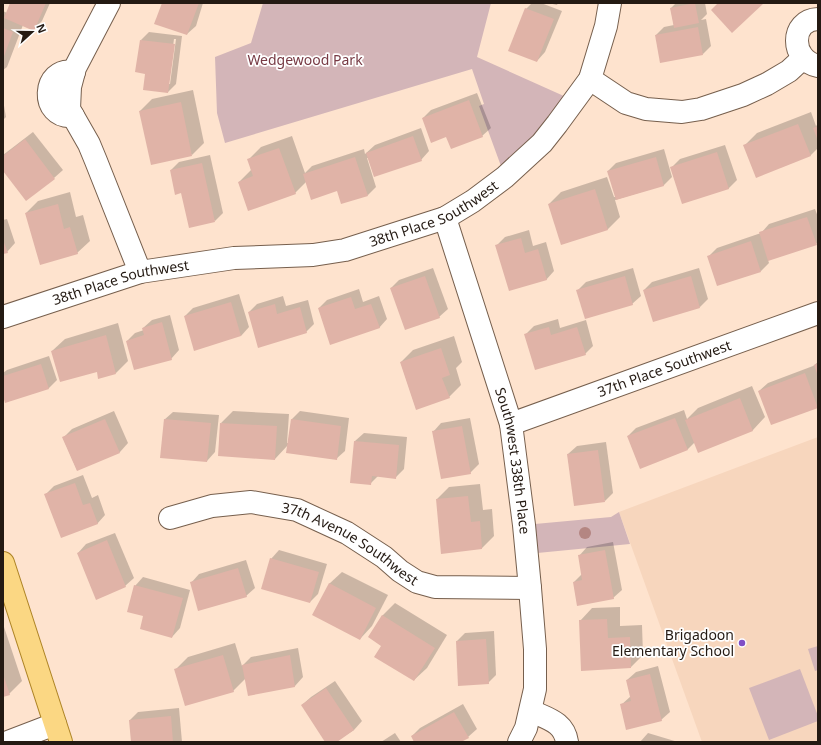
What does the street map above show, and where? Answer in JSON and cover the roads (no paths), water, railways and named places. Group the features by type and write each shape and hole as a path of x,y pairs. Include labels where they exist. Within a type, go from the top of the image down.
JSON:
{"main road":[{"path":"3,564 58,733"}],"street":[{"path":"109,3 74,72 70,87 69,109 89,144 140,272"},
{"name":"38th Place Southwest","path":"3,317 140,272 234,258 313,255 346,250 445,218 473,201 525,159 542,143 557,124 590,79 606,26 610,3"},
{"path":"590,79 626,103 646,109 682,112 701,109 743,95 767,84 789,71 810,62 798,51 796,43 801,28 807,22 818,19"},
{"name":"Southwest 338th Place","path":"445,218 510,424 524,525 535,649 536,689 525,727 561,726 566,735 567,742"},
{"name":"37th Place Southwest","path":"510,424 818,313"},
{"name":"37th Avenue Southwest","path":"170,518 212,506 251,502 297,510 346,533 384,557 400,571 417,582 435,587 530,588"},
{"path":"8,742 58,733"}],"place":[{"name":"Brigadoon Elementary School","path":"742,643"}],"park label":[{"name":"Wedgewood Park","path":"305,60"}]}
